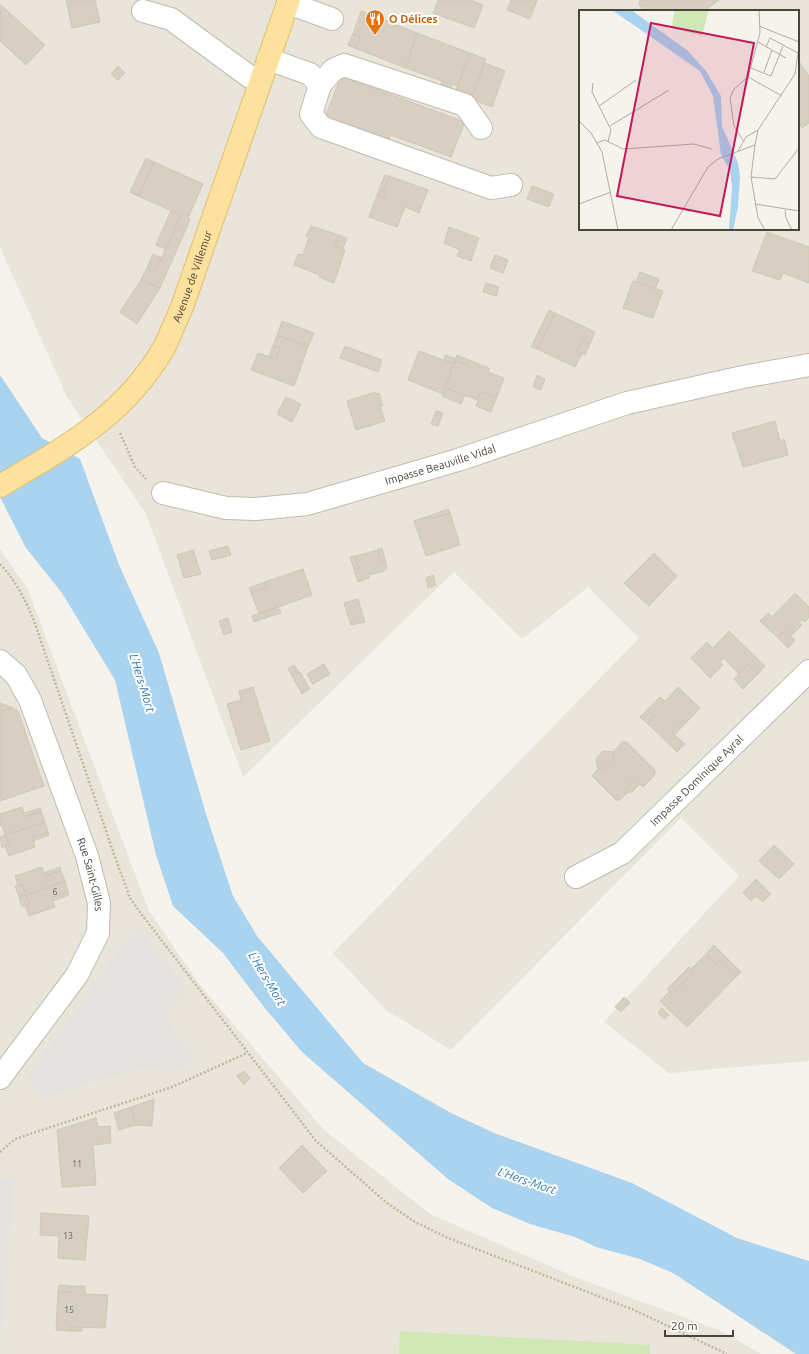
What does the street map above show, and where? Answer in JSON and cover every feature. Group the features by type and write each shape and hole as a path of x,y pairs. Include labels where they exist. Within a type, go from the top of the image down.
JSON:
{"main road":[{"name":"Avenue de Villemur","path":"0,486 80,438 102,421 130,394 164,346 182,307 289,2"}],"street":[{"path":"289,2 332,19"},
{"path":"143,11 171,19 250,77 261,79"},
{"path":"268,59 310,74 320,85"},
{"path":"481,128 464,105 344,65 333,70 320,85 312,114 321,127 490,188 511,185"},
{"name":"Impasse Beauville Vidal","path":"163,493 226,508 264,509 307,504 450,462 627,403 743,377 809,365"},
{"name":"Rue Saint-Gilles","path":"0,661 16,675 30,700 87,856 99,903 98,933 77,975 0,1078"},
{"name":"Impasse Dominique Ayral","path":"576,877 622,853 809,671"}],"path":[{"path":"102,421 121,434 136,467 148,482 163,493"},
{"path":"0,564 12,576 23,594 34,621 130,898 247,1053 316,1141 387,1203 415,1222 448,1238 634,1310 727,1354"},
{"path":"0,1152 15,1139 172,1087 247,1053"}],"shaded area":[{"path":"0,0 809,0 809,1061 669,1073 604,1022 739,876 681,818 451,1050 386,1010 333,953 639,638 588,587 522,639 454,572 243,777 146,514 67,397 0,247"},
{"path":"0,549 27,588 149,911 200,985 324,1130 430,1214 575,1277 721,1331 761,1354 0,1354"},
{"path":"138,929 188,991 160,1014 195,1058 177,1071 139,1068 48,1096 38,1092 26,1077 81,1005 117,953"},
{"path":"0,1178 14,1180 0,1351"}],"green space":[{"path":"400,1331 650,1345 650,1354 399,1354"}],"water":[{"name":"L'Hers-Mort","path":"0,375 42,438 80,459 119,565 159,653 206,814 233,896 257,936 363,1063 451,1113 494,1133 632,1183 737,1238 809,1261 809,1354 796,1354 673,1273 640,1259 596,1247 575,1237 530,1224 492,1208 448,1179 302,1052 264,1007 223,953 173,906 156,855 115,680 62,593 26,548 0,497"}],"building":[{"path":"66,0 95,0 100,22 72,28"},
{"path":"438,0 471,0 483,5 474,28 433,13"},
{"path":"511,0 537,0 530,19 507,10"},
{"path":"640,0 719,0 705,10 643,10 639,4"},
{"path":"0,4 45,45 26,65 0,41"},
{"path":"361,11 417,33 406,68 355,48 360,37 353,34"},
{"path":"417,33 470,53 457,86 452,84 450,91 440,87 442,81 406,68"},
{"path":"353,34 360,37 355,48 348,45"},
{"path":"470,53 486,59 471,99 455,93"},
{"path":"799,61 809,76 809,123 802,128 799,123"},
{"path":"485,63 505,71 492,107 471,99"},
{"path":"118,66 125,73 118,80 111,74"},
{"path":"341,76 465,122 451,157 391,135 388,143 324,120"},
{"path":"146,158 154,162 138,196 130,192"},
{"path":"154,162 203,184 188,218 190,220 160,288 141,280 147,268 155,272 181,215 138,196"},
{"path":"385,175 389,176 383,192 386,194 385,198 377,195"},
{"path":"389,176 428,190 419,213 405,207 397,227 369,217 377,195 385,198 386,194 383,192"},
{"path":"532,186 554,194 549,207 527,199"},
{"path":"171,210 181,215 166,249 156,245"},
{"path":"311,226 339,235 335,246 345,250 334,283 319,277 320,275 294,265 298,254 303,255 309,237 306,236"},
{"path":"449,227 479,238 471,261 457,256 460,250 444,243"},
{"path":"767,232 809,247 809,283 783,273 780,280 752,271"},
{"path":"339,235 347,238 343,249 335,246"},
{"path":"153,254 162,258 155,272 147,268"},
{"path":"495,255 508,260 503,273 490,268"},
{"path":"640,272 659,279 655,289 636,282"},
{"path":"141,280 160,288 137,324 120,312"},
{"path":"633,281 663,291 653,318 623,308"},
{"path":"486,283 499,287 496,296 483,292"},
{"path":"549,310 555,313 537,349 531,347"},
{"path":"555,313 595,332 590,344 583,341 577,351 582,354 575,367 537,349"},
{"path":"282,321 314,333 308,347 277,335"},
{"path":"277,335 308,347 294,386 251,370 258,353 276,359 280,348 273,346"},
{"path":"583,341 590,344 585,355 577,351"},
{"path":"273,346 280,348 276,359 269,357"},
{"path":"345,346 382,360 378,372 340,358"},
{"path":"419,351 454,364 443,394 408,380"},
{"path":"445,355 456,359 454,364 444,360"},
{"path":"457,355 469,360 467,365 455,361"},
{"path":"469,360 489,368 488,372 504,378 497,397 481,392 478,400 445,388 455,361 467,365"},
{"path":"537,375 545,379 541,390 533,387"},
{"path":"445,388 465,395 461,404 442,396"},
{"path":"375,392 376,394 379,393 383,406 380,406 385,421 356,430 347,401"},
{"path":"481,392 497,397 491,412 476,406"},
{"path":"286,397 301,404 292,422 277,414"},
{"path":"436,411 443,413 438,426 431,424"},
{"path":"775,421 780,441 784,439 788,455 743,467 732,433"},
{"path":"448,509 450,513 431,519 429,516"},
{"path":"450,513 460,545 426,556 414,521 429,516 431,519"},
{"path":"228,546 231,555 212,560 209,551"},
{"path":"382,548 385,560 381,561 378,550"},
{"path":"193,550 201,574 184,578 177,555"},
{"path":"378,550 381,561 385,560 387,568 384,571 369,575 369,578 358,582 354,569 359,568 355,556"},
{"path":"654,553 677,576 649,606 624,583"},
{"path":"355,556 359,568 354,569 350,557"},
{"path":"303,569 312,595 259,614 251,593 267,587 265,582"},
{"path":"433,575 436,585 428,588 426,578"},
{"path":"265,582 267,587 251,593 249,588"},
{"path":"795,593 809,607 809,617 805,622 802,620 799,623 802,625 791,636 785,630 778,638 760,621 768,613 772,617"},
{"path":"358,599 365,622 351,625 344,603"},
{"path":"278,607 281,613 268,617 265,611"},
{"path":"265,611 268,617 254,622 252,616"},
{"path":"228,618 232,632 224,635 219,621"},
{"path":"785,630 795,640 788,648 778,638"},
{"path":"729,631 765,666 758,674 748,664 739,674 724,658 720,662 723,665 710,678 691,658 707,642 713,648"},
{"path":"324,664 330,674 313,684 307,674"},
{"path":"748,664 758,674 743,689 734,679"},
{"path":"294,665 299,672 292,676 288,669"},
{"path":"300,672 310,689 302,694 292,676"},
{"path":"253,687 270,741 241,750 227,704 241,700 239,691"},
{"path":"678,687 700,708 686,723 683,720 671,732 685,744 677,752 647,723 654,716 647,710 660,697 665,701"},
{"path":"0,703 11,707 4,711 0,709"},
{"path":"11,707 18,711 44,786 0,801 0,709 4,711"},
{"path":"647,710 654,716 647,723 640,717"},
{"path":"683,720 686,723 674,735 671,732"},
{"path":"622,742 627,742 655,770 655,775 643,787 635,779 625,790 628,792 620,800 616,800 592,776 598,769 603,770 614,759 613,752"},
{"path":"603,751 613,752 614,759 603,770 598,769 596,759"},
{"path":"635,779 640,784 632,792 625,790"},
{"path":"22,807 25,817 41,811 45,822 5,835 2,825 0,826 0,814"},
{"path":"40,808 41,811 25,817 24,813"},
{"path":"45,822 48,832 32,837 35,847 9,856 5,846 9,844 5,835"},
{"path":"48,832 49,835 33,841 32,837"},
{"path":"5,835 9,844 2,848 0,837"},
{"path":"774,845 794,864 779,879 759,861"},
{"path":"42,867 45,876 61,871 65,881 26,895 22,885 18,885 15,876"},
{"path":"60,867 61,871 45,876 44,873"},
{"path":"756,879 771,894 763,902 756,896 751,901 743,893"},
{"path":"65,881 68,892 52,897 55,907 29,916 25,906 29,904 26,895"},
{"path":"22,885 26,895 19,897 15,886"},
{"path":"68,892 69,895 53,901 52,897"},
{"path":"26,895 29,904 22,907 19,897"},
{"path":"714,945 741,972 737,976 721,960 716,964 706,954"},
{"path":"706,954 716,964 721,960 737,976 687,1027 660,1001 670,991 672,994 693,972 691,969"},
{"path":"689,967 693,972 672,994 667,989"},
{"path":"624,997 630,1003 621,1012 615,1007"},
{"path":"662,1008 669,1015 664,1019 658,1013"},
{"path":"244,1071 250,1078 244,1085 237,1076"},
{"path":"154,1099 152,1126 136,1125 131,1107"},
{"path":"131,1107 136,1125 119,1130 114,1113"},
{"path":"96,1118 98,1127 110,1126 111,1143 93,1145 96,1185 62,1187 57,1130"},
{"path":"302,1145 327,1171 303,1193 279,1168"},
{"path":"41,1213 89,1216 85,1260 58,1258 59,1236 40,1235"},
{"path":"59,1285 71,1286 70,1292 58,1292"},
{"path":"71,1286 85,1286 85,1294 108,1295 105,1328 70,1327 69,1331 56,1330 58,1292 70,1292"},
{"path":"70,1327 83,1327 82,1331 69,1331"}],"place":[{"name":"O Délices","path":"375,36"}]}
